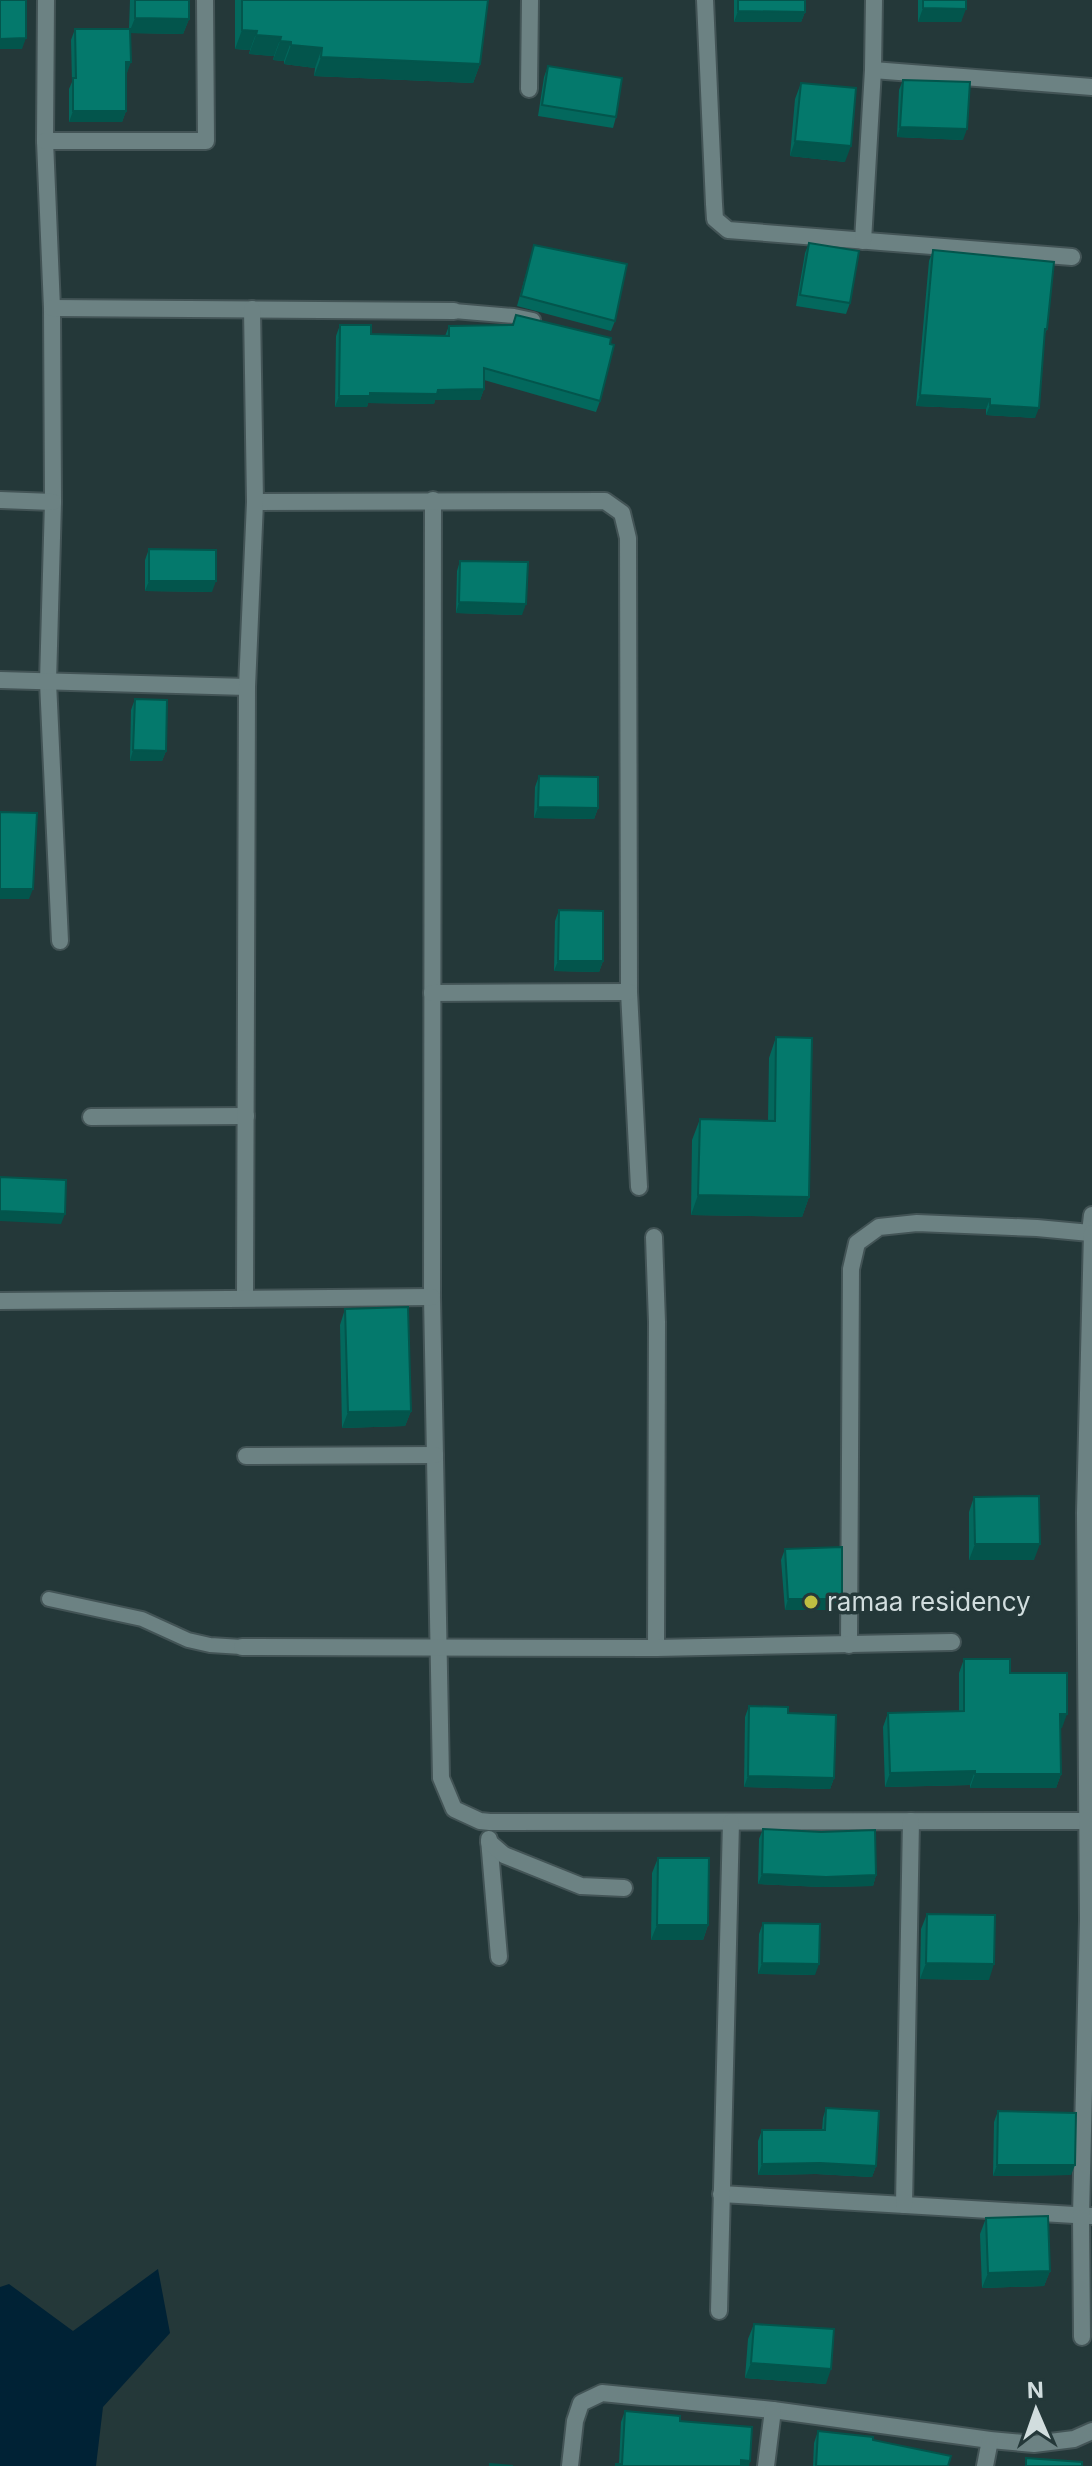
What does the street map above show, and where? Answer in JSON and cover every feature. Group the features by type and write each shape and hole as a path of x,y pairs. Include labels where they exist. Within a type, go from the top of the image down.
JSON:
{"street":[{"path":"46,0 45,141 52,308 53,502 48,682 60,941"},
{"path":"45,141 206,141 205,0"},
{"path":"529,89 530,0"},
{"path":"705,0 715,219 728,230 1072,257"},
{"path":"863,241 874,0"},
{"path":"873,70 1092,87"},
{"path":"52,308 454,311"},
{"path":"245,1297 247,687 255,502 252,309"},
{"path":"0,500 53,502"},
{"path":"433,500 432,1297 441,1778 454,1809 480,1821 490,1822 1088,1821"},
{"path":"255,502 605,501 622,513 628,538 629,992 639,1187"},
{"path":"0,680 247,687"},
{"path":"432,993 629,992"},
{"path":"91,1117 246,1116"},
{"path":"1082,2337 1089,2035 1088,1513 1092,1215"},
{"path":"849,1645 851,1269 857,1243 879,1227 917,1223 1091,1233"},
{"path":"654,1237 657,1322 656,1648"},
{"path":"0,1301 432,1297"},
{"path":"246,1456 435,1455"},
{"path":"242,1647 656,1648 952,1642"},
{"path":"904,2205 911,1821"},
{"path":"490,1822 499,1957"},
{"path":"719,2311 731,1822"},
{"path":"489,1842 504,1855 581,1886 624,1888"},
{"path":"721,2194 1086,2216"},
{"path":"570,2466 575,2421 581,2403 602,2393 773,2410 1034,2444 1074,2439 1092,2431"},
{"path":"766,2466 773,2410"},
{"path":"985,2466 990,2440"}],"lane":[{"path":"454,311 514,316 545,323"},
{"path":"49,1599 142,1619 188,1640 242,1647"}],"water":[{"path":"158,2269 170,2333 103,2407 96,2466 0,2466 0,2287 9,2284 73,2331"}],"building":[{"path":"0,0 26,0 26,38 0,39"},
{"path":"135,0 189,0 189,19 135,18"},
{"path":"242,0 488,0 480,64 321,57 322,48 291,45 291,42 280,41 281,37 256,35 257,31 242,30"},
{"path":"738,0 805,0 805,12 738,11"},
{"path":"923,0 966,0 966,9 923,8"},
{"path":"75,29 130,29 131,62 126,62 126,111 73,111"},
{"path":"548,66 622,78 616,117 542,105"},
{"path":"903,80 970,82 967,129 900,127"},
{"path":"801,83 856,88 851,146 795,141"},
{"path":"809,243 859,251 850,303 800,295"},
{"path":"534,245 627,264 615,321 521,296"},
{"path":"933,250 1054,262 1039,408 990,405 990,399 920,395"},
{"path":"516,315 611,338 610,344 614,345 600,401 484,368 484,389 438,390 437,394 339,396 340,325 371,325 371,334 449,336 449,326 513,325"},
{"path":"149,549 216,550 216,581 149,581"},
{"path":"460,561 528,562 526,604 459,602"},
{"path":"135,699 167,700 166,751 133,750"},
{"path":"539,776 598,777 598,808 538,807"},
{"path":"0,812 37,813 33,889 0,889"},
{"path":"559,910 603,911 603,961 558,961"},
{"path":"776,1037 812,1038 809,1197 698,1195 700,1119 775,1121"},
{"path":"0,1177 66,1180 65,1214 0,1211"},
{"path":"408,1307 411,1411 348,1412 345,1309"},
{"path":"1039,1496 1040,1544 975,1544 974,1497"},
{"path":"842,1547 842,1599 788,1599 785,1549"},
{"path":"964,1659 1010,1659 1010,1673 1067,1673 1067,1714 1060,1714 1061,1774 975,1774 975,1771 890,1773 888,1713 964,1711"},
{"path":"749,1706 788,1707 788,1713 836,1715 834,1778 748,1776"},
{"path":"763,1829 821,1832 875,1830 876,1875 826,1877 762,1874"},
{"path":"658,1858 709,1858 708,1925 657,1925"},
{"path":"927,1914 995,1915 994,1964 926,1963"},
{"path":"763,1923 820,1924 819,1964 762,1963"},
{"path":"826,2108 879,2111 876,2166 762,2164 762,2130 825,2130"},
{"path":"998,2111 1076,2113 1075,2165 997,2165"},
{"path":"1048,2216 1050,2271 988,2273 986,2218"},
{"path":"754,2324 834,2329 831,2369 751,2363"},
{"path":"625,2411 680,2416 680,2421 752,2427 750,2461 741,2460 741,2466 616,2466 622,2464"},
{"path":"818,2431 873,2437 873,2440 951,2456 948,2466 816,2466"},
{"path":"1026,2458 1082,2462 1082,2466 1026,2466"}],"place":[{"name":"ramaa residency","path":"811,1602"}]}
